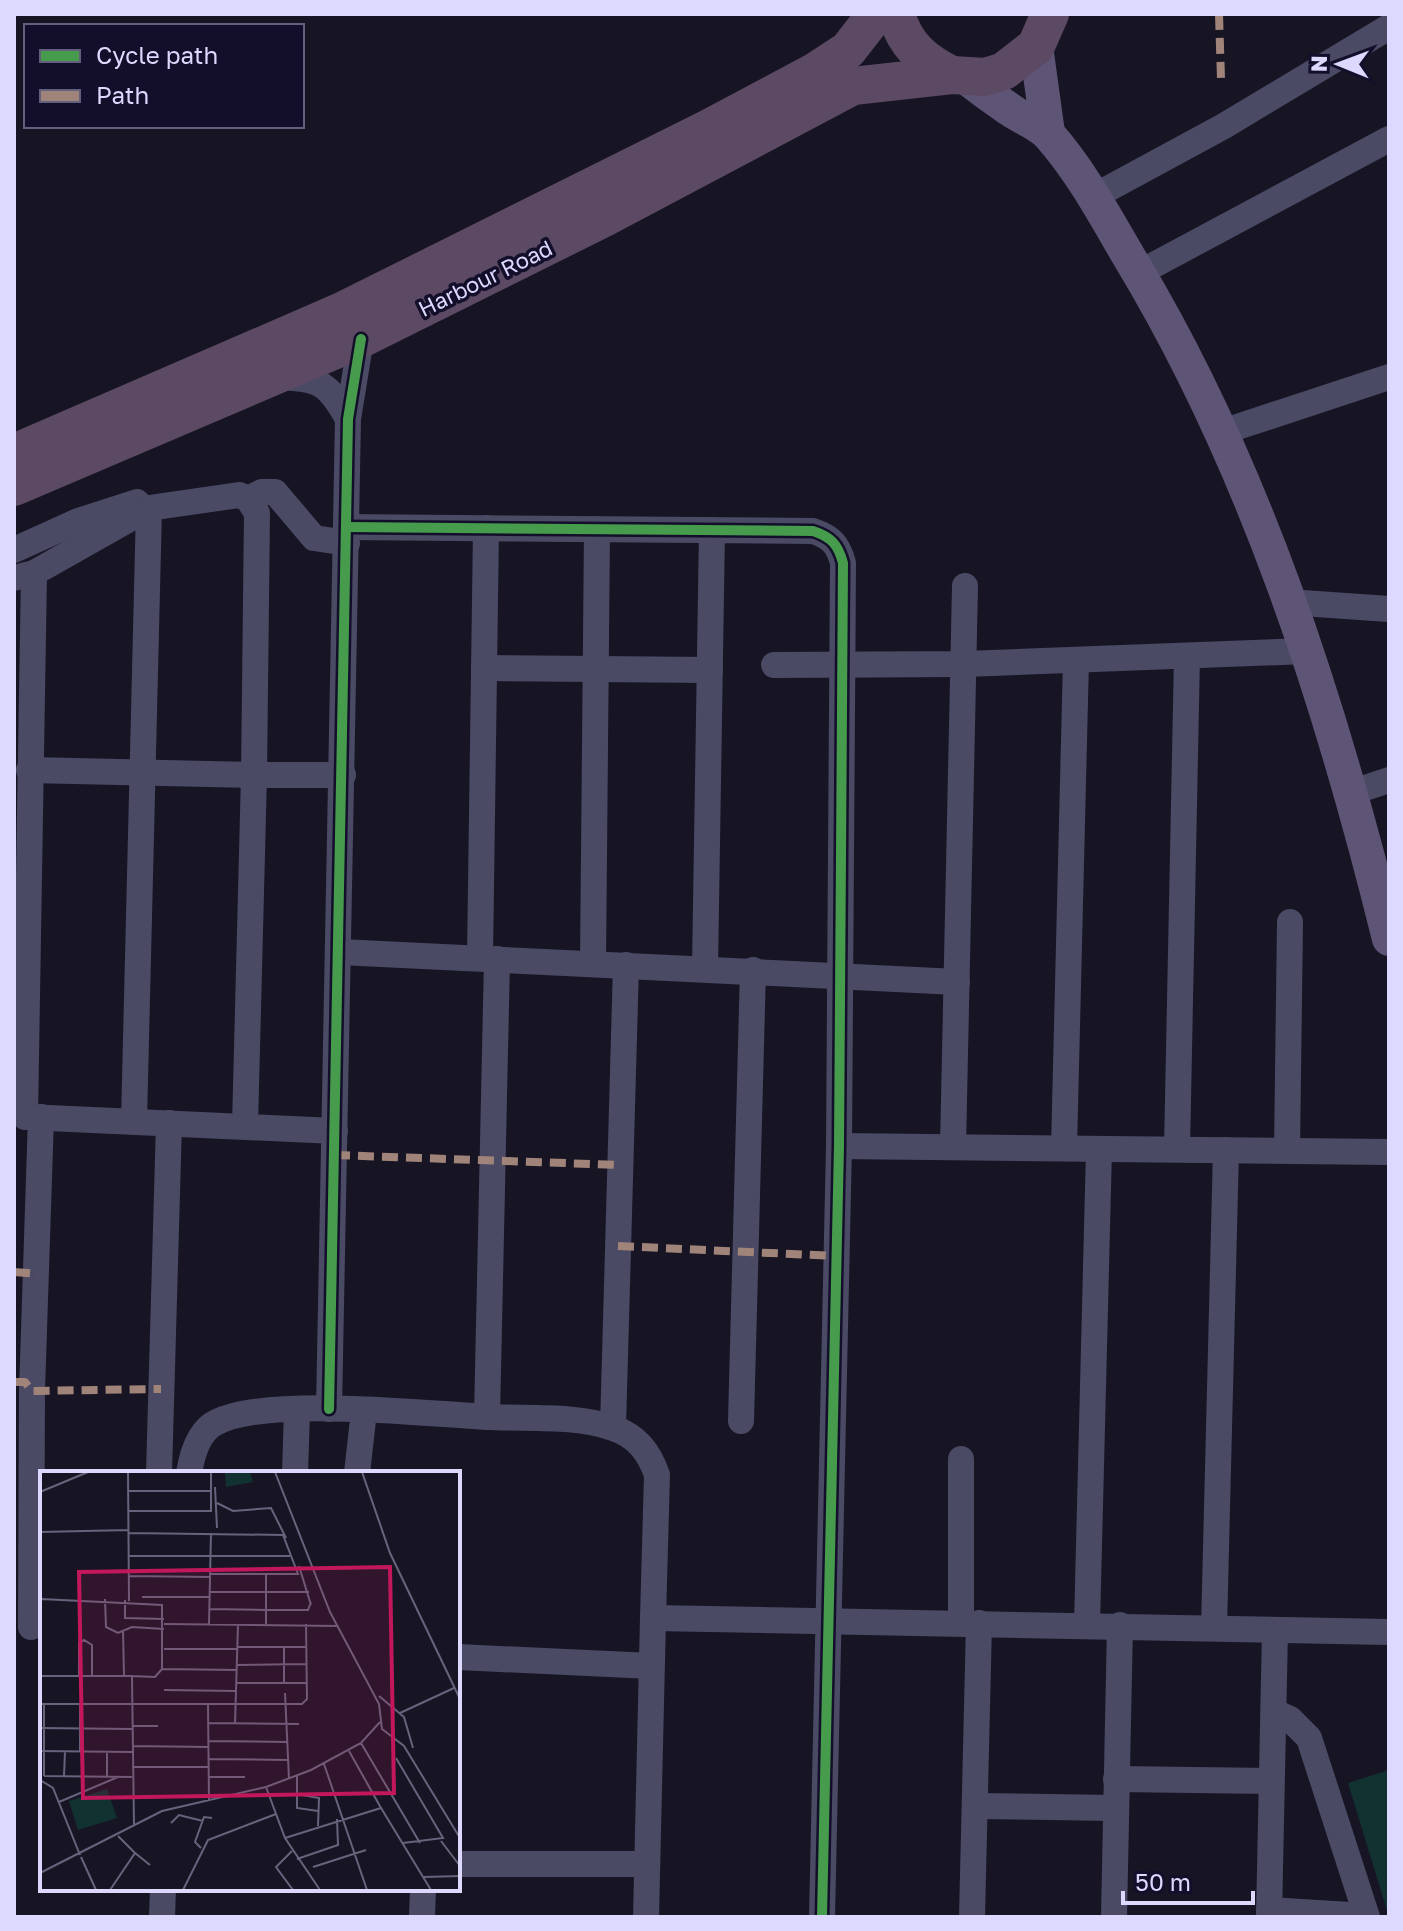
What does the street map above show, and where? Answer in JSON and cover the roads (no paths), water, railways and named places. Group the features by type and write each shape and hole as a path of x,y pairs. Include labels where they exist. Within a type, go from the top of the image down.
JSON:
{"highway":[{"name":"Harbour Road","path":"14,453 342,311 707,129 816,71 848,50 876,14"},
{"path":"896,14 901,31 913,50 930,65 958,76"},
{"name":"Harbour Road","path":"14,487 361,339 594,223 825,98 853,86 1004,71 1043,30"}],"main road":[{"path":"1043,30 1048,133"},
{"path":"958,76 1048,133 1093,197 1139,273 1197,381 1306,651 1353,792 1389,939"}],"street":[{"path":"1093,197 1224,126 1389,27"},
{"path":"1139,273 1389,139"},
{"path":"329,1409 348,419 361,339"},
{"path":"273,377 318,382 334,395 348,419"},
{"path":"1219,433 1389,377"},
{"path":"29,1627 32,1391 27,1117 29,770 24,576 149,508 262,492 275,492 293,509 314,538 486,528 813,531 829,537 839,548 843,563 839,1146 822,1917"},
{"path":"14,550 78,521 144,499 238,497 257,513 245,1126"},
{"path":"134,1121 149,508"},
{"path":"486,528 487,1417"},
{"path":"593,963 597,529"},
{"path":"705,968 712,530"},
{"path":"953,1147 966,664 965,586"},
{"path":"1288,602 1389,609"},
{"path":"774,665 966,664 1306,651"},
{"path":"1177,1149 1187,656"},
{"path":"1064,1148 1076,660"},
{"path":"484,668 710,670"},
{"path":"29,770 343,775"},
{"path":"1353,792 1389,780"},
{"path":"1287,1150 1290,922"},
{"path":"340,952 957,982"},
{"path":"613,1427 626,965"},
{"path":"741,1421 753,970"},
{"path":"27,1117 335,1131"},
{"path":"159,1471 169,1123"},
{"path":"839,1146 1389,1152"},
{"path":"1087,1624 1099,1149"},
{"path":"1214,1628 1226,1150"},
{"path":"189,1471 192,1451 213,1423 236,1414 329,1409 487,1417 613,1427 636,1439 651,1458 657,1475 646,1917"},
{"path":"295,1471 297,1411"},
{"path":"357,1471 364,1411"},
{"path":"961,1459 970,1622 975,1806 972,1917"},
{"path":"653,1618 1389,1632"},
{"path":"1114,1917 1120,1625"},
{"path":"1274,1712 1290,1719 1309,1738 1366,1917 1269,1914 1275,1630"},
{"path":"460,1657 651,1666"},
{"path":"1116,1779 1271,1781"},
{"path":"975,1806 1116,1808"},
{"path":"460,1864 647,1864"},
{"path":"162,1917 163,1891"},
{"path":"422,1917 423,1891"}]}
